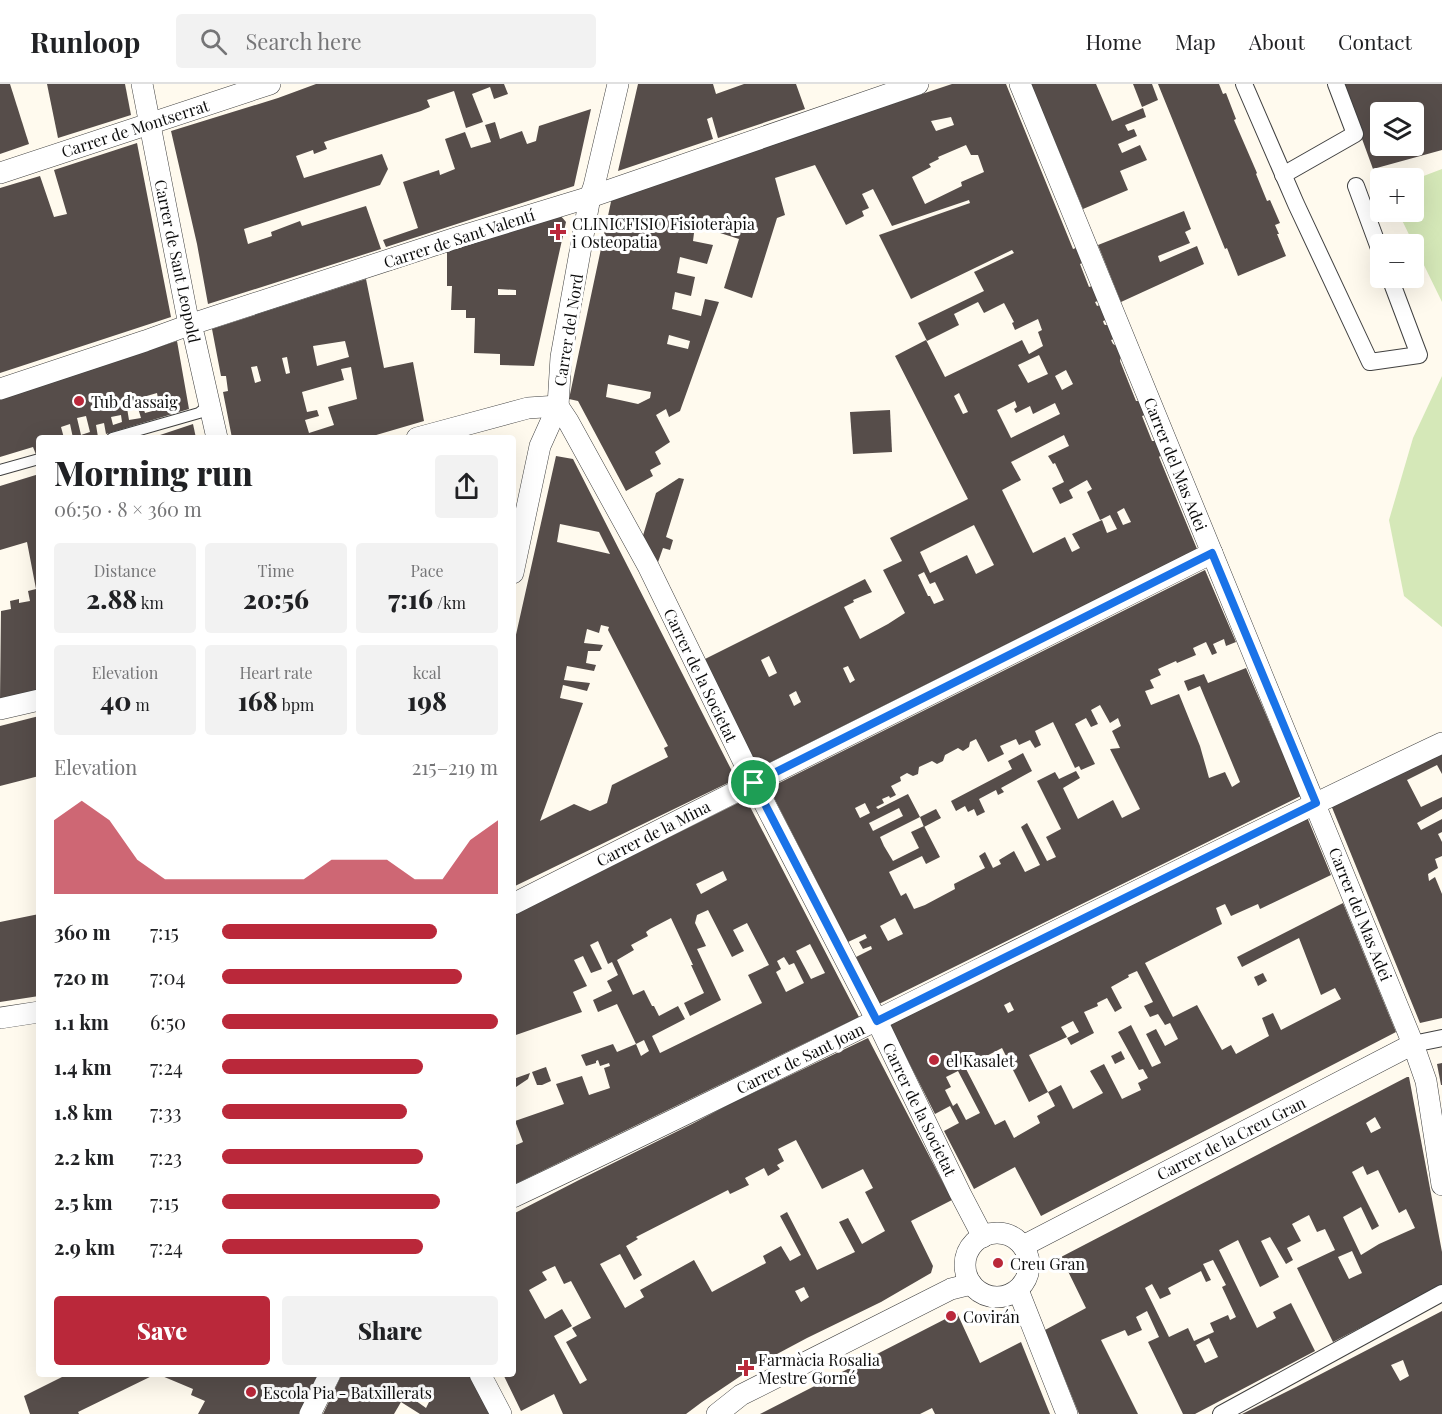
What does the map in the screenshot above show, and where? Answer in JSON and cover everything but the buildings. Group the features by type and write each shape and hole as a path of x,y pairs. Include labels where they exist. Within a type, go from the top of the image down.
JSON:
{"street":[{"name":"Carrer de Sant Leopold","path":"142,84 189,325 194,336 216,435"},
{"name":"Carrer de Montserrat","path":"0,173 270,84"},
{"name":"Carrer del Nord","path":"516,559 540,446 558,406 561,357 590,197 618,84"},
{"name":"Carrer de Sant Valentí","path":"0,389 459,237 590,197 918,84"},
{"name":"Carrer del Mas Adei","path":"1020,84 1413,1044 1427,1088 1442,1185"},
{"path":"1244,84 1283,175 1370,362 1419,355 1394,288"},
{"path":"1283,175 1355,134 1336,84"},
{"path":"1356,186 1374,234"},
{"path":"428,435 528,408 558,406"},
{"name":"Carrer de la Societat","path":"558,406 648,566 754,783 877,1021 983,1237"},
{"name":"Carrer de la Mina","path":"516,902 1212,553"},
{"path":"0,709 36,701"},
{"name":"Carrer de Sant Joan","path":"516,1196 1442,743"},
{"path":"0,1018 36,1012"},
{"name":"Carrer de la Creu Gran","path":"1023,1246 1413,1044 1442,1038"},
{"path":"1002,1234 1011,1236 1023,1246 1029,1260 1028,1275 1018,1290 1004,1296 994,1297 985,1295 974,1288 965,1264 972,1246 983,1237 1002,1234"},
{"path":"717,1414 741,1395 951,1289 972,1284"},
{"path":"1018,1290 1067,1414"},
{"path":"1221,1414 1442,1293"},
{"path":"310,1414 328,1377"},
{"path":"482,1377 501,1414"}],"lane":[{"path":"122,435 199,413 209,405"},
{"path":"0,470 36,460"}],"green space":[{"path":"1442,169 1442,302 1424,265 1424,234 1409,234 1403,222 1424,222 1424,176"},
{"path":"1442,376 1442,627 1404,596 1389,520 1413,438"}],"place":[{"name":"CLINICFISIO Fisioteràpia i Osteopatia","path":"558,232"},
{"name":"Tub d'assaig","path":"79,401"},
{"name":"el Kasalet","path":"934,1060"},
{"name":"Creu Gran","path":"998,1263"},
{"name":"Covirán","path":"951,1316"},
{"name":"Farmàcia Rosalia Mestre Gorné","path":"746,1368"},
{"name":"Escola Pia - Batxillerats","path":"251,1392"}],"route":[{"path":"1212,553 1316,803 877,1021 754,783 1212,553"}]}
